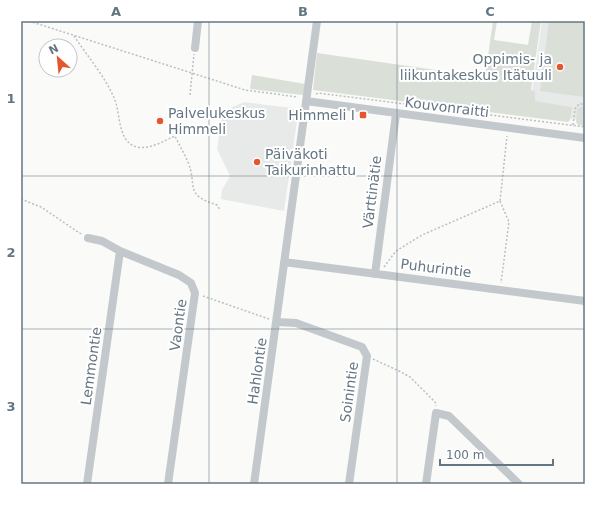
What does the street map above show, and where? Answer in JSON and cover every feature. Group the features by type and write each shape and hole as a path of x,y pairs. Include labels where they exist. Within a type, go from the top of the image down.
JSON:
{"street":[{"path":"195,48 198,21"},
{"name":"Hahlontie","path":"254,484 317,21"},
{"name":"Kouvonraitti","path":"306,101 585,138"},
{"name":"Värttinätie","path":"375,274 396,114"},
{"name":"Vaontie","path":"88,238 102,241 120,251 179,275 191,283 195,293 168,484"},
{"name":"Lemmontie","path":"87,484 120,251"},
{"name":"Puhurintie","path":"284,262 585,301"},
{"name":"Soinintie","path":"277,322 296,324 362,347 367,356 349,484"},
{"path":"426,484 436,413 449,416 519,484"}],"path":[{"path":"74,36 112,92 118,110 122,131 128,142 137,147 148,148 175,136 188,163 193,189 197,196 217,205 220,210"},
{"path":"190,95 195,48"},
{"path":"572,126 575,109 579,104 585,104"},
{"path":"501,284 509,222 500,201 508,128"},
{"path":"21,199 41,208 88,238"},
{"path":"383,268 396,251 422,235 500,201"},
{"path":"195,293 277,322"},
{"path":"367,356 399,370 410,377 435,402 436,413"}],"shaded area":[{"path":"493,21 497,21 494,40 528,45 532,21 541,21 531,90 535,91 535,101 572,108 570,120 568,122 313,90 317,53 485,77"},
{"name":"Oppimis- ja liikuntakeskus Itätuuli","path":"542,21 585,21 585,121 529,113"},
{"name":"Oppimis- ja liikuntakeskus Itätuuli","path":"549,21 585,21 585,97 540,91"},
{"path":"252,75 305,84 303,95 250,89"},
{"name":"Päiväkoti Taikurinhattu","path":"244,102 292,108 298,114 284,211 221,199 222,190 230,176 217,149 222,115 226,110"},
{"path":"580,107 585,107 585,126 578,125 576,122 577,109"}],"place":[{"name":"Oppimis- ja liikuntakeskus Itätuuli","path":"560,67"},
{"name":"Himmeli I","path":"363,115"},
{"name":"Palvelukeskus Himmeli","path":"160,121"},
{"name":"Päiväkoti Taikurinhattu","path":"257,162"}]}
